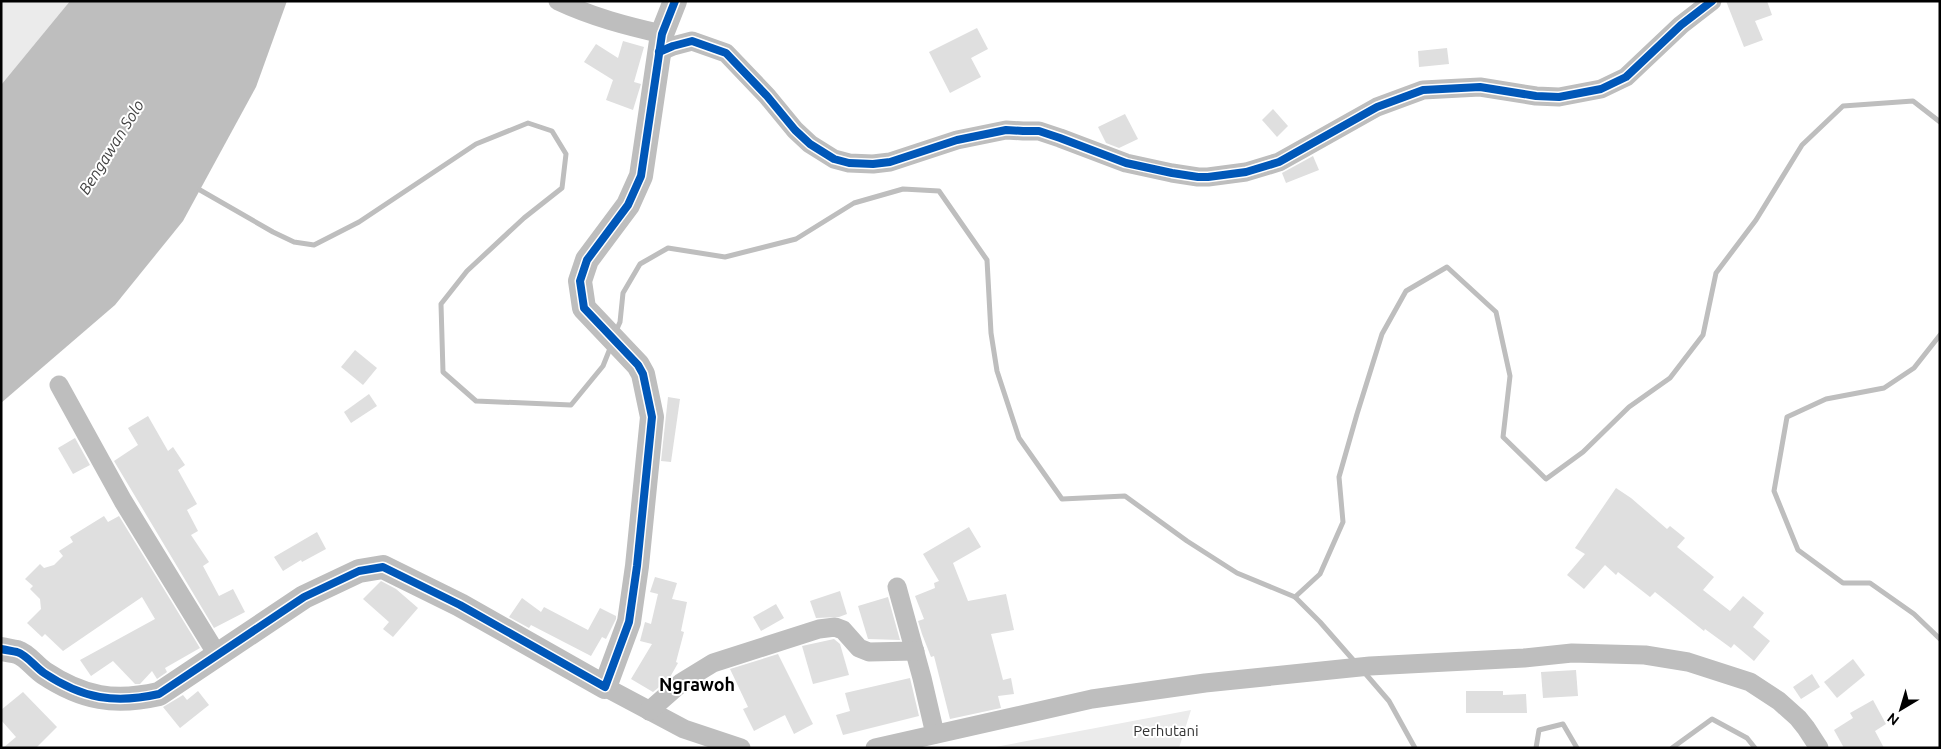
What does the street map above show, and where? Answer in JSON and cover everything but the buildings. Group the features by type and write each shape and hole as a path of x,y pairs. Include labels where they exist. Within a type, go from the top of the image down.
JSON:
{"street":[{"path":"558,1 661,43 673,46 692,41 726,52 762,90 795,130 810,144 834,159 854,164 890,162 957,140 1006,130 1039,131 1126,163 1198,178 1252,170 1278,162 1370,111 1400,97 1423,90 1480,87 1559,97 1601,89 1626,77 1681,25 1712,1"},
{"path":"605,687 629,622 637,566 652,416 643,374 638,365 584,308 580,281 587,260 628,205 641,176 661,43 676,1"},
{"path":"59,385 123,501 218,656"},
{"path":"1,650 18,652 44,673 70,688 93,696 116,700 135,699 159,694 304,597 358,571 383,567 460,605 605,687 684,729 741,748"},
{"path":"897,587 935,734"},
{"path":"649,710 682,682 713,664 818,629 835,626 843,630 858,648 869,652 915,651"},
{"path":"875,748 1092,700 1205,683 1370,666 1524,658 1572,653 1645,655 1688,662 1750,682 1798,718 1819,748"}],"green space":[{"path":"1,1 70,1 1,85"},
{"name":"Perhutani","path":"1191,710 1179,748 990,748"}],"water":[{"name":"Bengawan Solo","path":"70,1 287,1 256,87 183,221 115,305 1,403 1,85"}],"waterway":[{"path":"1295,597 1320,574 1343,522 1339,477 1382,334 1406,291 1447,267 1496,312 1510,376 1503,437 1546,479 1583,452 1629,407 1670,378 1703,335 1716,273 1756,220 1802,145 1843,106 1913,101 1940,122"},
{"path":"200,190 273,232 294,242 314,245 359,222 476,144 528,123 552,131 566,154 562,188 524,218 467,271 441,304 443,372 476,401 571,405 603,366 611,346"},
{"path":"616,331 620,322 623,293 640,264 668,248 725,257 796,239 854,203 903,189 939,191 987,260 991,333 997,371 1019,438 1062,499 1125,496 1187,541 1237,573 1295,597 1355,662"},
{"path":"1940,335 1914,368 1884,388 1826,399 1787,417 1774,491 1798,550 1843,583 1870,583 1914,614 1940,639"},
{"path":"1364,672 1389,701 1415,748"},
{"path":"1672,748 1712,719 1747,738 1755,748"},
{"path":"1536,748 1539,730 1563,724 1577,748"}],"cycle path":[{"path":"1,649 21,654 58,682 86,694 114,699 128,699 159,694 304,597 359,571 383,567 460,605 605,687 629,622 637,566 652,417 643,374 638,365 584,308 580,281 587,260 628,205 641,176 662,34 675,1"},
{"path":"659,52 692,41 726,53 767,96 795,130 810,144 834,159 849,163 873,164 890,162 957,140 1006,130 1039,131 1126,163 1172,173 1208,177 1246,172 1279,162 1377,107 1423,90 1480,87 1536,96 1559,97 1601,89 1626,77 1681,25 1712,1"}],"district":[{"name":"Ngrawoh","path":"697,685"}]}
